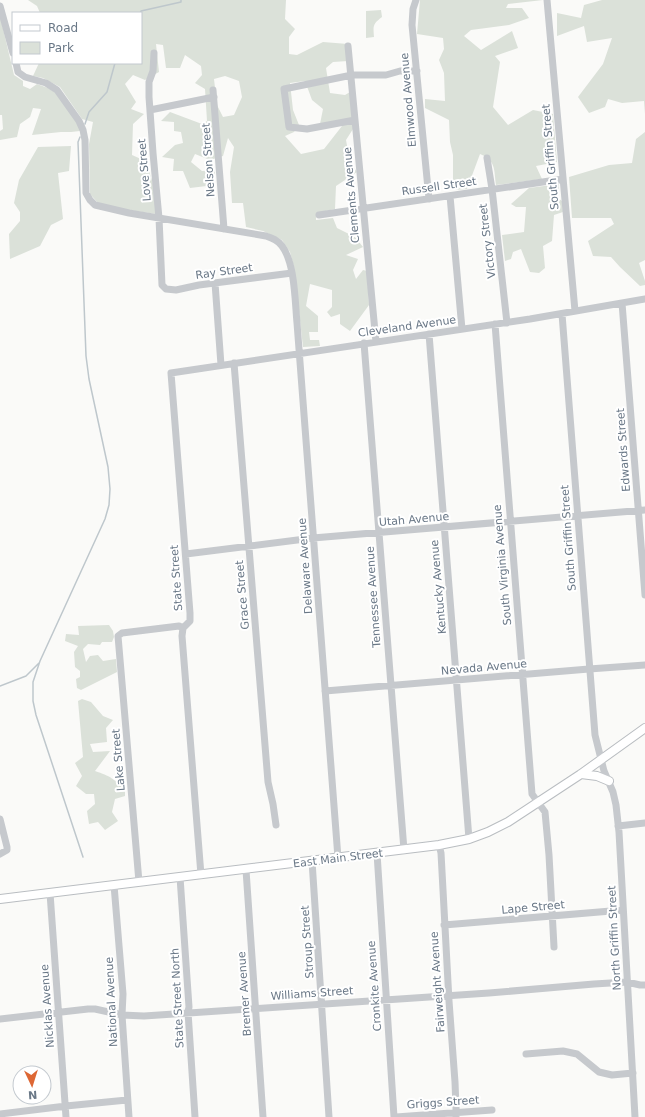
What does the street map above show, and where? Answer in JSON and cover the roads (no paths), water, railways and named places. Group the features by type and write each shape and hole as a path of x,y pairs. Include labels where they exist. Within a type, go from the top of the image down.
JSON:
{"main road":[{"name":"East Main Street","path":"0,899 404,850 469,839 500,826 581,774 645,728"},
{"path":"581,774 597,776 608,781"}],"street":[{"name":"Elmwood Avenue","path":"416,0 413,10 412,24 429,199"},
{"name":"South Griffin Street","path":"547,0 575,311"},
{"path":"0,8 12,50"},
{"name":"Clements Avenue","path":"348,46 352,75 376,342"},
{"name":"Love Street","path":"154,53 153,71 149,82 159,218 162,285"},
{"path":"16,64 18,72 25,77 46,83 57,90 79,121 85,140 86,193 95,205 159,218 266,236 276,240 282,246 292,273"},
{"path":"355,120 307,129 289,127 284,89 352,75 386,75 400,71 417,70"},
{"name":"Nelson Street","path":"150,110 214,94 224,228"},
{"name":"Victory Street","path":"487,158 492,189 507,323"},
{"name":"Russell Street","path":"318,215 563,179"},
{"path":"450,196 462,329"},
{"name":"Ray Street","path":"162,285 166,289 176,290 292,273"},
{"name":"Delaware Avenue","path":"292,273 338,858"},
{"path":"214,284 221,365"},
{"name":"Cleveland Avenue","path":"171,373 507,323 645,299"},
{"name":"Edwards Street","path":"622,303 642,510 645,595"},
{"name":"South Griffin Street","path":"562,314 595,735 602,759"},
{"name":"South Virginia Avenue","path":"495,324 532,794 546,812 554,947"},
{"name":"Kentucky Avenue","path":"429,334 469,839"},
{"name":"Tennessee Avenue","path":"364,344 404,850"},
{"name":"Grace Street","path":"234,363 268,782 276,825"},
{"name":"State Street","path":"171,373 190,613 190,621 183,628 183,643 201,875"},
{"name":"Utah Avenue","path":"186,554 313,538 642,510"},
{"name":"Lake Street","path":"139,882 118,636 122,633 179,626 183,628"},
{"name":"Nevada Avenue","path":"325,691 645,665"},
{"name":"North Griffin Street","path":"602,759 604,770 613,792 618,826 635,1117"},
{"path":"0,818 7,847 6,850 0,854"},
{"path":"618,826 645,823"},
{"name":"Fairweight Avenue","path":"439,845 441,853 448,996 455,1082 455,1115"},
{"name":"Cronkite Avenue","path":"377,853 395,1117"},
{"name":"Stroup Street","path":"312,861 329,1117"},
{"name":"Bremer Avenue","path":"246,870 263,1117"},
{"name":"State Street North","path":"180,878 196,1117"},
{"name":"National Avenue","path":"114,885 123,994 122,1015 129,1117"},
{"name":"Nicklas Avenue","path":"50,893 66,1117"},
{"name":"Lape Street","path":"444,925 623,910"},
{"name":"Williams Street","path":"0,1020 88,1008 122,1015 144,1016 322,1003 448,996 594,984 627,982 645,985"},
{"path":"526,1054 563,1051 577,1054 599,1072 612,1075 633,1074"},
{"path":"0,1114 127,1100"},
{"name":"Griggs Street","path":"395,1117 455,1115 492,1110"}],"waterway":[{"path":"140,12 181,2 181,0"},
{"path":"85,124 89,112 107,92 115,64"},
{"path":"80,137 78,142 86,356 89,379 108,467 110,489 109,505 105,519 40,661 33,682 33,701 36,715 83,857"},
{"path":"0,686 26,676 39,663"}]}
